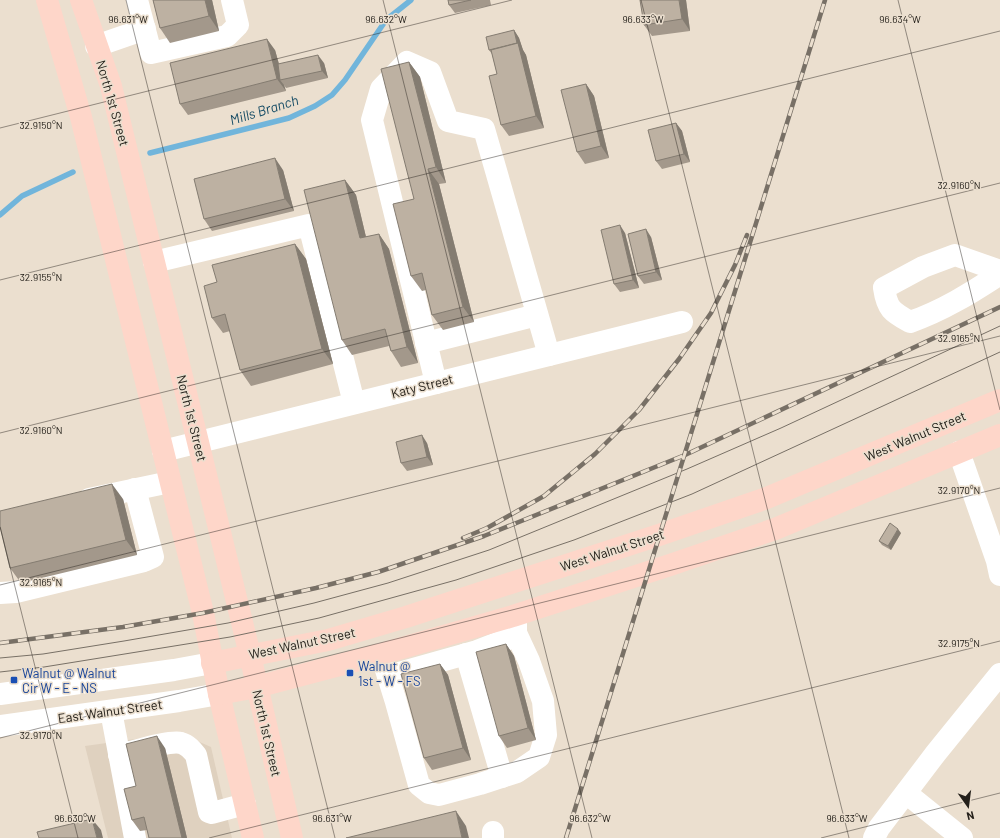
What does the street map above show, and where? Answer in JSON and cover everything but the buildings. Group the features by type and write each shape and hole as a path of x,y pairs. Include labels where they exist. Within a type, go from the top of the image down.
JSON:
{"main road":[{"path":"47,0 81,117 203,613 212,663 253,838"},
{"name":"North 1st Street","path":"81,0 111,86 250,655 292,838"},
{"name":"West Walnut Street","path":"212,663 328,640 406,618 764,499 1000,400"},
{"path":"219,694 381,654 515,625 670,565 775,529 1000,435"},
{"path":"503,586 515,625"}],"street":[{"path":"137,0 151,53 227,36 238,25 232,0"},
{"path":"96,46 145,29"},
{"path":"436,383 372,120 381,89 407,62 430,72 448,122 484,129 549,355"},
{"path":"154,262 308,224 354,403"},
{"path":"1000,271 955,255 923,267 884,288 886,299 894,313 910,322 931,315 979,288 1000,274"},
{"path":"426,343 537,315"},
{"name":"Katy Street","path":"163,451 682,322"},
{"path":"959,452 997,560 1000,575"},
{"path":"67,504 170,482"},
{"path":"0,593 16,592 84,576 144,561 153,557 135,489"},
{"path":"388,676 466,654 513,637 515,625"},
{"path":"381,654 418,786 438,796 517,772 539,757 546,735 543,701 515,625"},
{"path":"466,654 502,777"},
{"path":"0,694 174,670 212,663"},
{"path":"874,838 879,828 1000,674"},
{"name":"East Walnut Street","path":"0,726 111,711 219,694"},
{"path":"111,711 134,838"},
{"path":"119,755 173,742 182,743 191,748 196,755 209,812 212,813 245,804"},
{"path":"906,793 962,838"}],"shaded area":[{"path":"179,733 211,747 232,838 108,838 85,746"}],"waterway":[{"name":"Mills Branch","path":"150,153 289,118 315,106 332,95 345,80 386,20 411,0"},
{"name":"Mills Branch","path":"0,215 22,196 73,172"}],"tram line":[{"path":"0,658 43,654 228,623 314,603 388,583 489,550 687,469 781,428 1000,326"},
{"path":"0,672 44,667 230,637 319,618 456,580 574,540 692,494 1000,352"}],"railway":[{"path":"566,838 825,0"},
{"path":"463,538 487,528 544,496 595,454 639,410 679,359 711,313 735,265 747,235"},
{"path":"0,643 123,627 203,613 316,588 378,572 484,536 685,455 1000,307"}],"place":[{"name":"Walnut @ 1st - W - FS","path":"350,673"},
{"name":"Walnut @ Walnut Cir W - E - NS","path":"14,680"}]}
